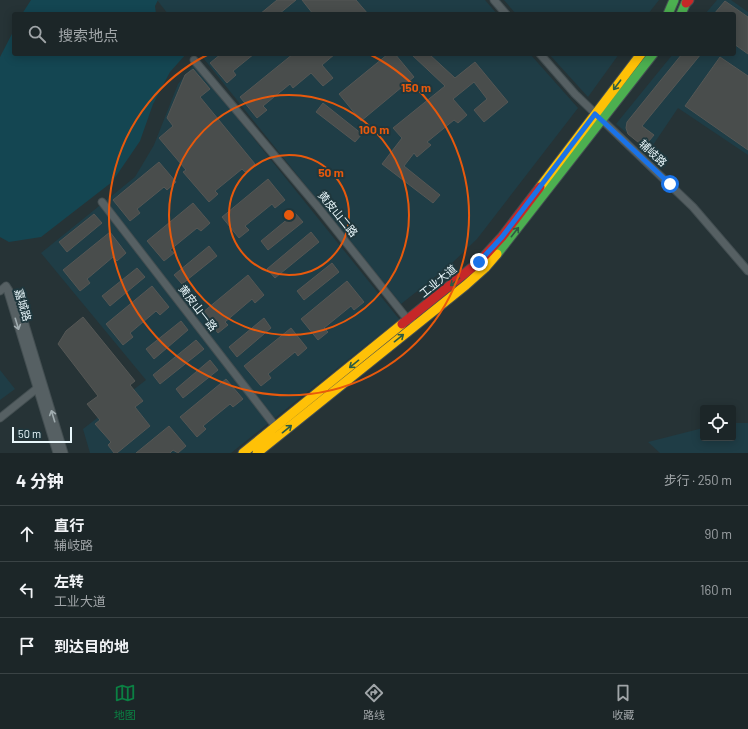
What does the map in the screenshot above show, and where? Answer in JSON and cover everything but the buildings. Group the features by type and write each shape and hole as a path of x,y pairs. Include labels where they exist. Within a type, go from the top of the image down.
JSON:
{"street":[{"path":"494,0 504,12"},
{"path":"669,12 674,0"},
{"path":"682,12 687,1"},
{"name":"辅岐路","path":"542,56 570,89 598,117 693,207 748,271"},
{"name":"工业大道","path":"257,453 471,280 496,256 598,117 640,56"},
{"name":"工业大道","path":"243,453 461,278 490,250 598,117 651,56"},
{"name":"黄皮山二路","path":"194,60 318,206 408,320"},
{"name":"黄皮山一路","path":"102,202 276,427"},
{"path":"0,292 6,286"},
{"name":"嘉城路","path":"6,286 20,308 44,382 64,453"},
{"name":"嘉城路","path":"6,286 57,453"},
{"path":"408,320 420,322"},
{"path":"0,418 44,382"}],"shaded area":[{"path":"31,0 158,0 155,6 156,12 23,12"},
{"path":"157,0 485,0 495,12 166,12"},
{"path":"504,0 659,0 650,12 514,12"},
{"path":"717,0 731,0 748,12 748,155 678,108 649,151 616,124 671,56 736,56 736,12 707,12"},
{"path":"12,34 12,56 184,56 170,72 153,104 140,141 112,182 41,237 9,242 0,237 0,57"},
{"path":"202,56 532,56 578,108 477,239 450,265 401,304"},
{"path":"551,56 618,56 588,97"},
{"path":"194,64 399,319 231,453 90,453 83,429 146,380 41,253 135,177 154,145 178,84"},
{"path":"0,370 15,389 0,400"},
{"path":"736,423 748,423 748,453 660,453 648,442 700,429 700,441 736,441"}],"traffic: fast":[{"path":"669,12 674,0"},
{"path":"682,12 687,0"},
{"path":"497,254 651,56"}],"traffic: slow":[{"path":"540,187 639,56"},
{"path":"257,453 466,285 485,268 497,254"},
{"path":"243,453 402,324"}],"traffic: jam":[{"path":"686,3 689,0"},
{"path":"402,324 479,262 502,237 540,187"}],"route":[{"path":"479,262 502,237 595,114 670,184"}]}
